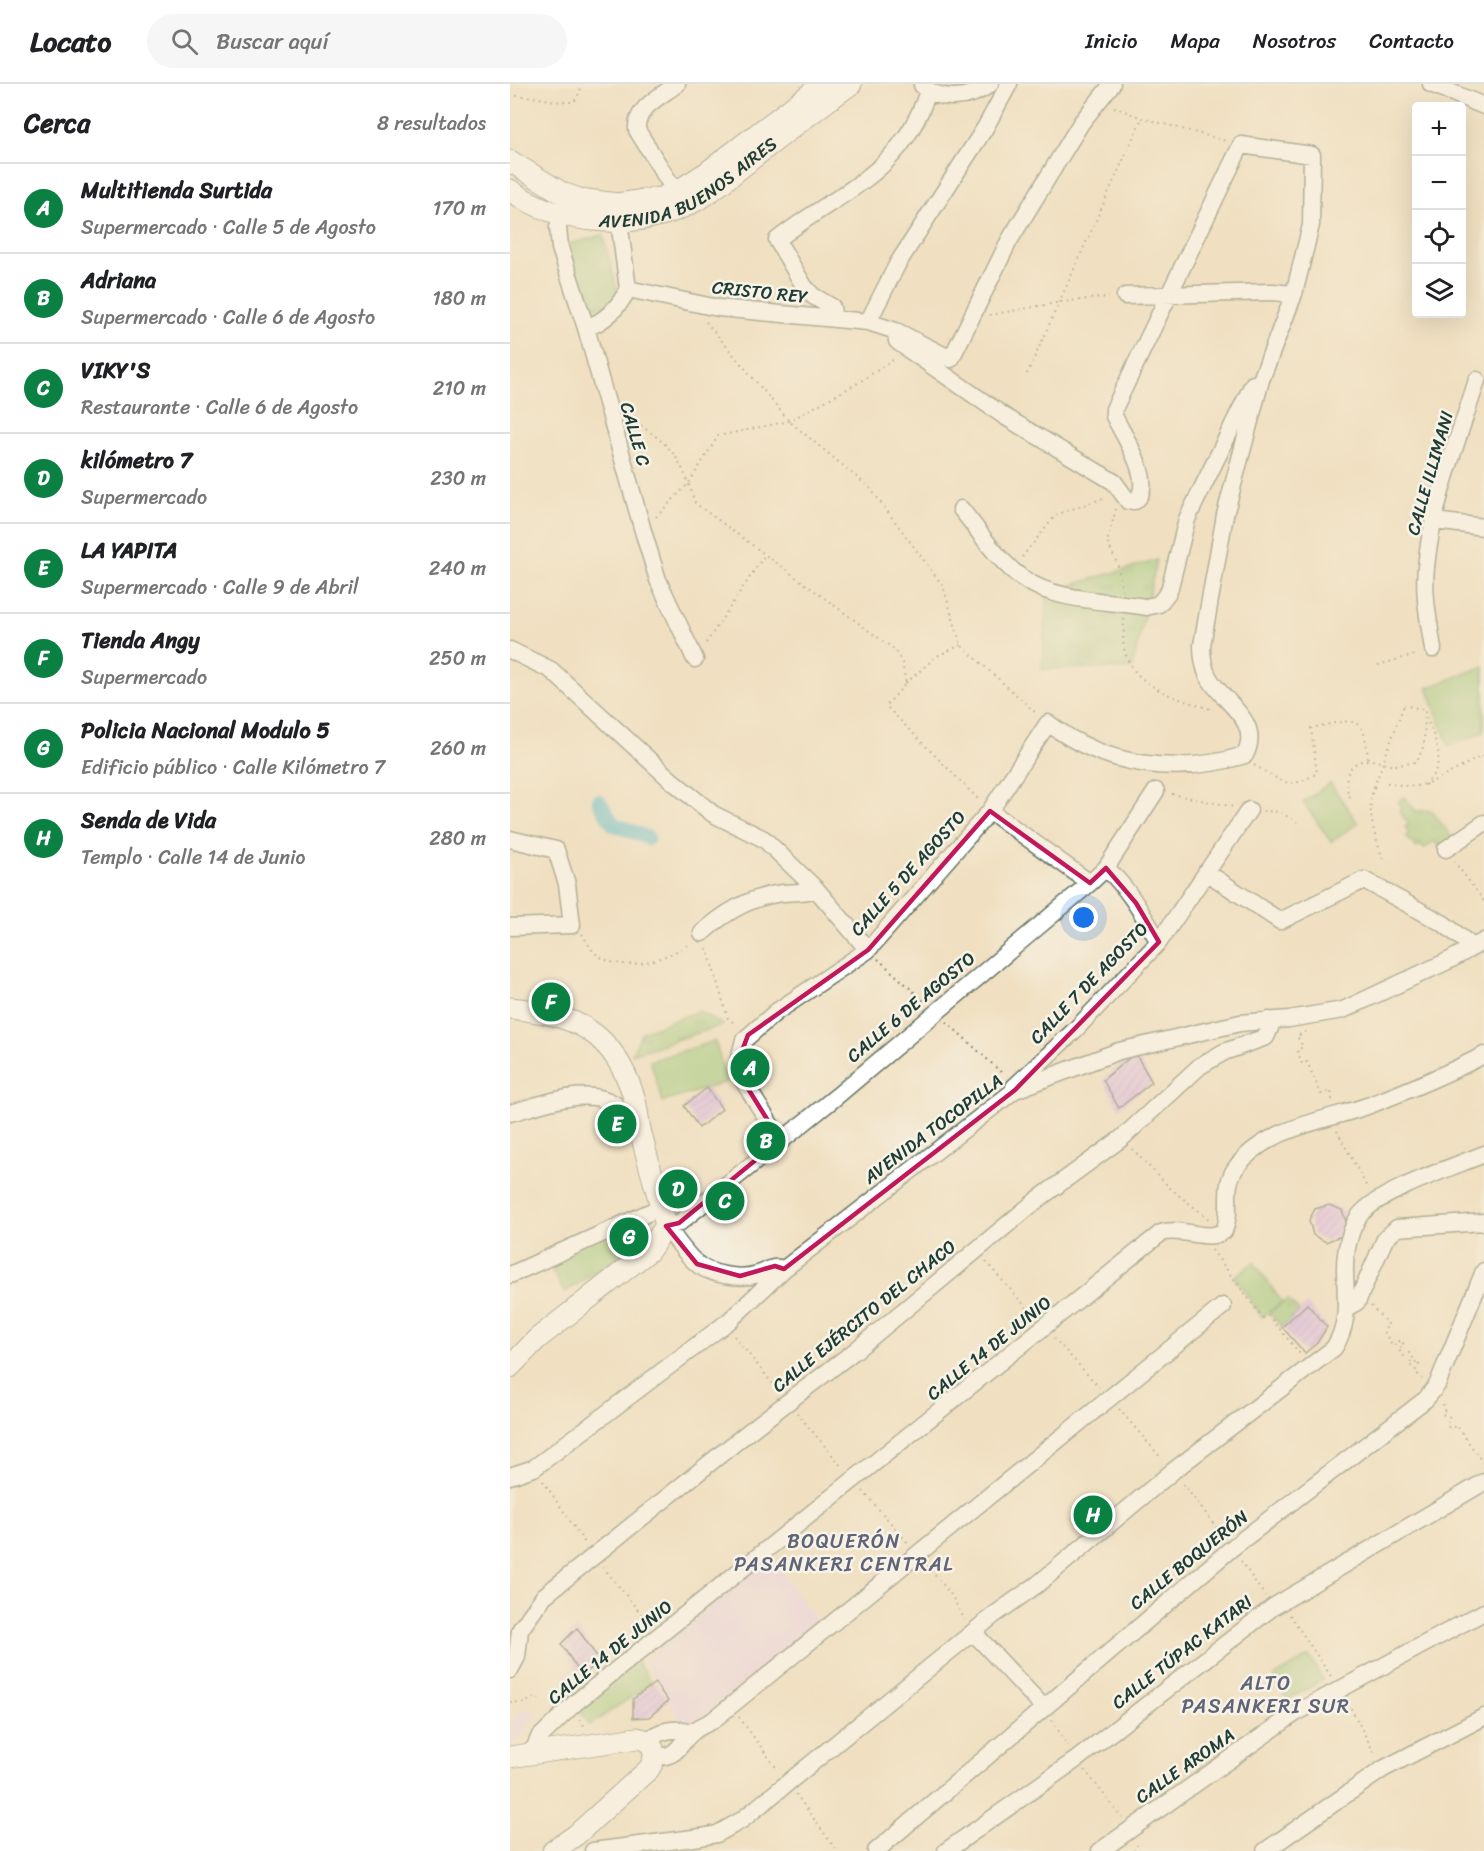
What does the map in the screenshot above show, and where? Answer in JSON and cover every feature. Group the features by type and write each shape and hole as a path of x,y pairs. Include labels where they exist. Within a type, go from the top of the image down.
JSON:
{"main road":[{"name":"AVENIDA BUENOS AIRES","path":"510,161 562,193 619,221 660,214 823,84"},
{"name":"AVENIDA BUENOS AIRES","path":"510,190 527,202 562,213 596,211 617,204 640,201 698,200 851,84"},
{"path":"510,1008 568,1018 592,1030 607,1044 620,1063 628,1081 663,1216 649,1251 537,1339 510,1367"},
{"path":"510,1756 637,1738 651,1749 649,1769 632,1786 553,1851"}],"street":[{"path":"677,84 642,110 636,119 637,130 680,200"},
{"path":"834,319 832,307 813,296 804,286 777,240 841,197 891,158 904,144 925,87 946,96 964,96 982,90 990,84"},
{"path":"868,322 898,263 985,128 1009,84"},
{"path":"969,319 1010,241 1097,101 1112,84"},
{"path":"1431,84 1484,105"},
{"path":"896,331 897,341 909,350 1004,416 1114,482 1128,501 1135,501 1141,494 1140,468 1114,416 1114,409 1241,145 1312,155 1311,225 1294,294 1261,380 1225,515 1202,645 1202,658 1209,678 1245,720 1250,740 1245,755 1197,765 1160,767 1132,763 1101,752 1054,728"},
{"name":"CALLE C","path":"562,213 558,227 560,248 586,328 643,531 658,580 695,659"},
{"path":"586,328 611,314 621,304 628,289 619,221"},
{"name":"CRISTO REY","path":"628,289 690,304 868,322 896,331 951,359 969,319"},
{"path":"1125,296 1169,293 1294,294"},
{"path":"961,509 1001,560 1037,587 1068,595 1153,606 1167,596 1187,519 1251,386 1254,381 1261,380"},
{"name":"CALLE ILLIMANI","path":"1433,649 1426,604 1426,586 1434,521 1477,380"},
{"path":"1434,521 1484,527"},
{"path":"510,650 551,670 671,780 713,814 764,839 816,889 868,950"},
{"name":"CALLE 5 DE AGOSTO","path":"748,1035 776,1012 868,950 990,811 1054,728"},
{"name":"CALLE 6 DE AGOSTO","path":"510,1275 663,1216 679,1223 837,1096 1090,884 1106,868 1156,791"},
{"name":"CALLE 7 DE AGOSTO","path":"1015,1090 1015,1086 1075,1030 1159,942 1249,810"},
{"path":"990,811 1090,884"},
{"path":"1446,849 1484,823"},
{"path":"510,839 556,850 567,884 572,925 510,927"},
{"path":"1106,868 1120,881 1136,903 1159,942"},
{"path":"1206,872 1280,921 1364,880 1478,944"},
{"path":"702,933 716,920 742,905 780,893 816,889"},
{"name":"AVENIDA TOCOPILLA","path":"510,1476 534,1468 729,1321 784,1269 1002,1097 1119,1051 1240,1023 1343,1010 1478,944"},
{"name":"CALLE EJÉRCITO DEL CHACO","path":"510,1670 517,1657 520,1630 544,1596 751,1430 856,1350 1037,1200 1122,1138 1200,1066 1224,1052 1266,1037 1270,1028 1269,1020"},
{"path":"748,1035 741,1047 739,1059 742,1079 780,1140"},
{"path":"1224,1231 1228,1185 1236,1169 1264,1144 1327,1110 1378,1102 1448,1074 1484,1055"},
{"path":"510,1113 570,1098 589,1096 610,1101 621,1108 642,1137"},
{"path":"1354,1301 1345,1266 1353,1230 1360,1215 1375,1202 1484,1154"},
{"path":"663,1216 697,1264 711,1271 740,1276 756,1275 773,1267 784,1269"},
{"path":"593,1851 701,1837 717,1833 742,1820 973,1632 1038,1584 1173,1471 1310,1368 1338,1342 1354,1301 1385,1239 1397,1228 1484,1222"},
{"name":"CALLE 14 DE JUNIO","path":"532,1753 539,1738 575,1703 1161,1233 1176,1230 1217,1236 1224,1231"},
{"name":"CALLE BOQUERÓN","path":"876,1851 1233,1548 1426,1399 1437,1385 1484,1271"},
{"path":"692,1732 670,1731 656,1734 651,1749 666,1756 679,1750 692,1732 712,1721 1223,1306"},
{"name":"CALLE TÚPAC KATARI","path":"946,1851 1077,1759 1273,1607 1484,1482"},
{"name":"CALLE AROMA","path":"1100,1851 1294,1714 1484,1612"},
{"path":"973,1632 1044,1708"},
{"path":"1265,1851 1383,1769 1484,1718"}],"path":[{"path":"510,96 530,94 561,102 574,102 582,84"},
{"path":"1097,101 1142,118 1241,145"},
{"path":"1027,374 1142,118"},
{"path":"969,319 1061,302 1125,296"},
{"path":"690,304 789,421 870,488 944,586 961,645 1054,728"},
{"path":"643,531 688,483 718,436 789,421 858,383 909,350"},
{"path":"607,409 622,412 669,446 684,467 695,503 764,556 895,650 902,663 906,683"},
{"path":"1011,569 1056,515 1121,492"},
{"path":"1121,492 1107,542 1118,565 1124,604 1124,651 1136,675 1177,699 1245,720"},
{"path":"695,659 764,556"},
{"path":"961,645 937,656 906,683 886,706 990,811"},
{"path":"1378,665 1433,649"},
{"path":"1384,862 1370,798 1404,705 1425,710 1439,752 1438,767 1425,785"},
{"path":"1350,797 1345,785 1345,777 1350,768 1368,760 1390,765 1417,762 1424,745 1425,714"},
{"path":"1245,755 1248,762 1289,784 1299,784 1317,773 1311,728 1348,721 1357,723 1367,734 1368,760"},
{"path":"1387,783 1401,787 1425,785 1484,755"},
{"path":"1156,791 1249,810 1280,812 1297,822"},
{"path":"1446,849 1484,901"},
{"path":"572,925 580,930 593,952 601,958 617,963 637,964 682,949 702,933 728,1018 748,1035"},
{"path":"1306,1016 1306,1033 1297,1036 1303,1047 1298,1050 1302,1064 1307,1062 1321,1094 1330,1091 1332,1099 1327,1110 1375,1202"},
{"path":"1122,1138 1171,1189 1224,1231"},
{"path":"1201,1233 1263,1318 1269,1316 1310,1368"},
{"path":"976,1251 1173,1471 1233,1548 1273,1607"},
{"path":"1354,1301 1389,1325 1383,1331 1393,1346 1401,1340 1404,1345 1398,1349 1404,1356 1410,1353 1414,1359 1410,1363 1411,1366 1417,1361 1419,1364 1415,1371 1440,1397 1445,1409 1442,1414 1450,1417 1447,1424 1449,1428 1457,1425 1484,1464"},
{"path":"510,1702 524,1703 536,1697 539,1700"},
{"path":"1044,1708 1077,1759 1141,1842 1132,1849 1134,1851"}],"highlighted area":[{"path":"990,811 1090,883 1106,868 1136,903 1159,942 1015,1090 784,1269 775,1266 740,1276 697,1264 666,1226 679,1223 780,1140 742,1079 739,1059 748,1035 868,950"}],"shaded area":[{"path":"772,1556 817,1622 700,1719 683,1723 643,1661"},
{"path":"527,1706 538,1716 518,1739 510,1744 510,1723"}],"green space":[{"path":"603,235 620,301 581,311 565,245"},
{"path":"1157,560 1132,668 1042,669 1047,592"},
{"path":"1484,666 1484,732 1449,746 1427,688"},
{"path":"1330,783 1358,823 1331,842 1303,802"},
{"path":"1404,797 1416,811 1431,810 1455,841 1442,851 1434,841 1424,849 1420,845 1416,848 1406,836 1409,833 1405,827 1409,824 1399,811 1402,808 1398,802"},
{"path":"698,1011 723,1025 632,1054 642,1032"},
{"path":"715,1041 727,1082 663,1102 650,1061"},
{"path":"607,1223 626,1252 564,1293 543,1253"},
{"path":"1254,1262 1282,1302 1262,1317 1234,1277"},
{"path":"1288,1299 1299,1311 1282,1327 1269,1313"},
{"path":"631,1654 652,1683 590,1725 569,1697"},
{"path":"1309,1656 1323,1680 1287,1700 1274,1677"}],"building":[{"path":"1135,1053 1152,1082 1119,1108 1103,1080"},
{"path":"707,1088 722,1109 699,1128 684,1106"},
{"path":"1329,1205 1342,1210 1350,1233 1347,1238 1338,1237 1326,1242 1313,1235 1309,1220 1315,1209"},
{"path":"637,1226 642,1231 641,1239 626,1251 615,1234"},
{"path":"1307,1304 1327,1327 1317,1343 1305,1353 1282,1327"},
{"path":"577,1628 600,1661 582,1676 561,1644"},
{"path":"655,1683 668,1701 649,1717 633,1718 633,1699"}],"waterway":[{"path":"599,801 613,824 648,838"}],"place":[{"name":"Tienda Angy","path":"551,1002"},
{"name":"Multitienda Surtida","path":"750,1068"},
{"name":"LA YAPITA","path":"617,1124"},
{"name":"Adriana","path":"766,1141"},
{"name":"kilómetro 7","path":"678,1189"},
{"name":"VIKY'S","path":"725,1201"},
{"name":"Policia Nacional Modulo 5","path":"629,1237"},
{"name":"Senda de Vida","path":"1093,1515"}],"district":[{"name":"BOQUERÓN PASANKERI CENTRAL","path":"844,1552"},
{"name":"ALTO PASANKERI SUR","path":"1266,1694"}]}
